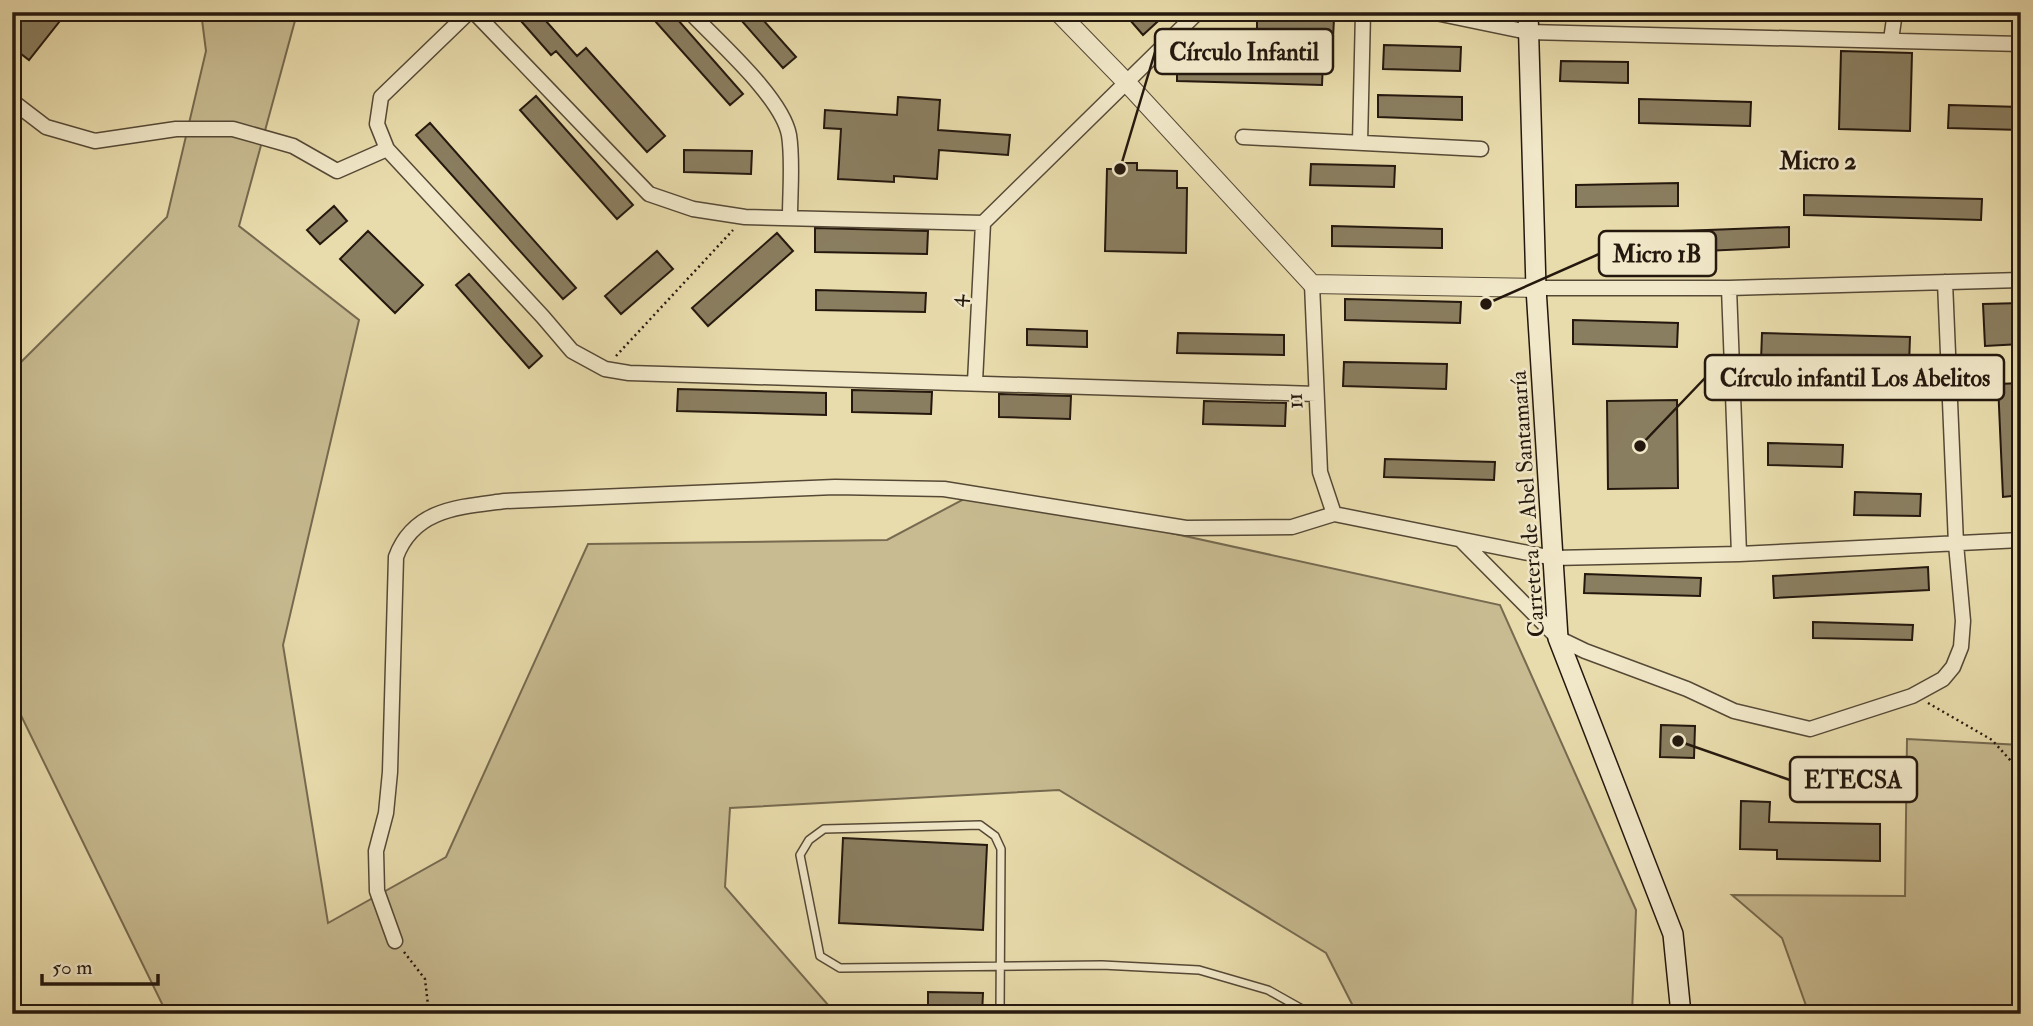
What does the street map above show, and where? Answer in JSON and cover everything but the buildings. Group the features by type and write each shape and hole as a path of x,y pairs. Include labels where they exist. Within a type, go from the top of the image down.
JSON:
{"main road":[{"name":"Carretera de Abel Santamaría","path":"1528,12 1536,288 1558,638 1673,934 1682,1014"}],"street":[{"path":"1198,12 983,223 745,217 693,209 649,194 471,12 381,97 377,124 387,149 572,351 605,369 629,373 1316,394"},
{"path":"690,12 761,86 776,106 789,133 790,217"},
{"path":"1058,12 1312,284 1729,288 2021,280"},
{"path":"1360,143 1363,12"},
{"path":"1431,12 1528,32 2021,44"},
{"path":"1891,40 1895,12"},
{"path":"12,101 46,127 95,141 176,129 233,129 293,146 337,171 387,149"},
{"path":"1243,136 1481,149"},
{"name":"4","path":"975,382 983,223"},
{"path":"1461,540 1558,638 1585,651 1687,689 1734,711 1810,729 1912,696 1943,679 1953,667 1961,647 1963,621 1956,544 1945,282"},
{"name":"11","path":"1312,284 1320,472 1334,514"},
{"path":"1729,288 1739,554"},
{"path":"395,941 377,891 376,850 386,813 390,772 396,557 400,546 422,523 452,508 505,501 835,487 944,489 1186,528 1292,527 1334,514 1553,558 1739,554 2021,540"}],"lane":[{"path":"1000,1014 1000,967 1002,849 995,836 980,825 824,829 809,840 800,855 820,956 840,968 1000,967 1102,965 1199,970 1268,990 1311,1014"}],"path":[{"path":"605,369 745,217"},
{"path":"1912,696 1992,740 2021,772"},
{"path":"395,941 425,978 429,1014"}],"shaded area":[{"path":"201,12 300,12 296,17 239,226 359,320 283,645 328,923 446,857 588,544 887,540 979,491 1500,605 1636,910 1632,1014 1357,1014 1326,953 1059,790 730,808 725,887 836,1014 167,1014 12,697 12,371 167,217 206,51"},
{"path":"1907,739 2021,745 2021,1014 1809,1014 1782,938 1732,895 1905,896"}],"place":[{"name":"Círculo Infantil","path":"1120,169"},
{"name":"Micro 1B","path":"1486,304"},
{"name":"Círculo infantil Los Abelitos","path":"1640,446"},
{"name":"ETECSA","path":"1678,741"}],"district":[{"name":"Micro 2","path":"1818,161"}]}
